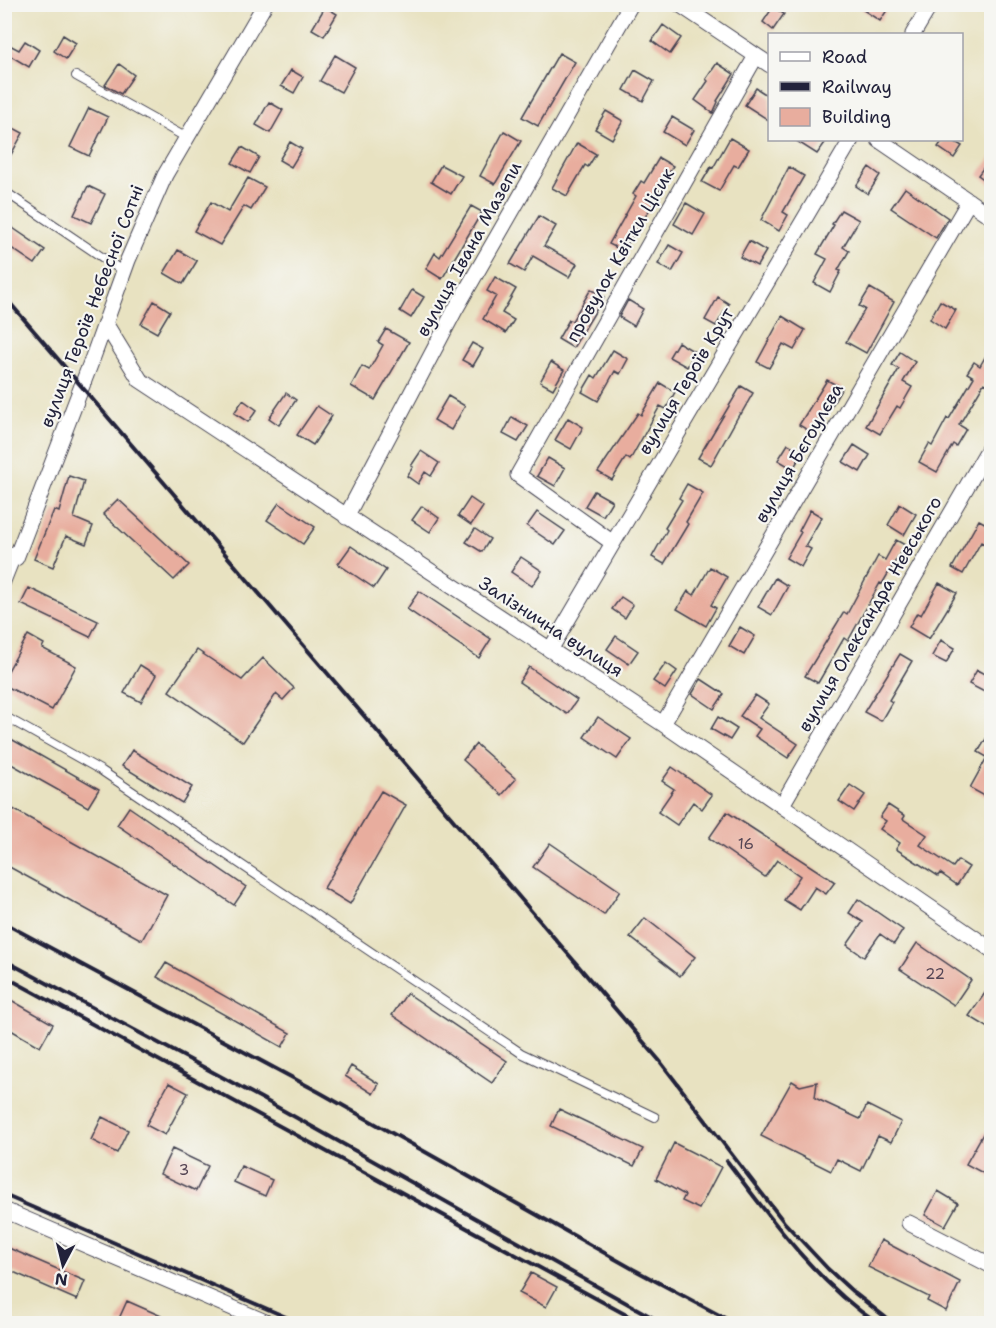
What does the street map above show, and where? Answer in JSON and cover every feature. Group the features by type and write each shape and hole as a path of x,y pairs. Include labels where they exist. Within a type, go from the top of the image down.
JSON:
{"street":[{"name":"вулиця Героїв Небесної Сотні","path":"10,555 165,176 265,4"},
{"name":"вулиця Івана Мазепи","path":"346,517 456,310 631,4"},
{"path":"679,4 768,64"},
{"path":"914,33 931,4"},
{"name":"провулок Квітки Цісик","path":"613,543 518,475 756,56"},
{"name":"вулиця Героїв Крут","path":"550,650 850,141"},
{"path":"880,141 992,217"},
{"name":"вулиця Бєгоулєва","path":"663,724 969,201"},
{"name":"Залізнична вулиця","path":"105,323 140,380 663,724 992,950"},
{"name":"вулиця Олександра Невського","path":"782,804 992,443"},
{"path":"4,1210 270,1323"},
{"path":"909,1222 992,1266"}],"lane":[{"path":"76,76 187,138"},
{"path":"4,191 124,272"},
{"path":"4,588 10,555"},
{"path":"4,716 102,771 521,1053 655,1118"}],"building":[{"path":"854,4 891,4 880,21"},
{"path":"325,7 337,14 324,36 312,29"},
{"path":"773,7 784,14 773,30 763,22"},
{"path":"663,25 681,38 670,54 652,41"},
{"path":"63,35 76,43 66,59 54,51"},
{"path":"25,41 39,50 29,67 4,52 4,42 19,50"},
{"path":"559,53 575,62 538,126 522,117"},
{"path":"335,55 355,67 341,92 320,81"},
{"path":"717,63 734,74 717,101 713,113 695,100"},
{"path":"119,64 134,75 121,94 105,85"},
{"path":"291,70 303,77 294,93 281,86"},
{"path":"635,70 654,81 643,101 624,90"},
{"path":"756,88 768,96 768,120 745,105"},
{"path":"269,102 283,110 270,133 256,125"},
{"path":"89,108 108,117 89,156 70,147"},
{"path":"606,111 623,121 612,139 595,129"},
{"path":"672,117 694,130 685,145 663,132"},
{"path":"4,123 23,133 4,167"},
{"path":"504,131 521,141 495,184 480,176"},
{"path":"730,138 749,149 738,167 734,165 719,191 702,182"},
{"path":"797,141 826,141 817,154"},
{"path":"942,141 954,141 962,146 954,158 938,147"},
{"path":"290,142 302,149 291,167 279,160"},
{"path":"577,143 596,154 588,167 585,165 567,196 552,188"},
{"path":"242,147 259,157 250,173 232,163"},
{"path":"992,156 992,185 978,175"},
{"path":"659,158 673,166 658,191 661,192 623,251 609,244 636,196 633,194 641,181 644,183"},
{"path":"441,165 462,176 451,194 431,182"},
{"path":"789,167 804,176 783,212 788,215 779,231 761,220"},
{"path":"869,167 880,175 868,194 856,186"},
{"path":"248,178 265,187 251,210 244,206 220,245 194,231 211,202 228,212"},
{"path":"88,186 105,194 91,223 74,215"},
{"path":"905,188 948,218 936,238 891,208"},
{"path":"686,203 705,214 693,235 674,224"},
{"path":"471,206 482,212 442,279 426,269 435,253 440,257"},
{"path":"841,210 859,220 843,247 849,251 838,270 841,271 830,292 814,283 827,259 817,254"},
{"path":"539,216 556,226 544,246 577,264 569,277 533,256 524,272 510,264"},
{"path":"4,222 45,250 35,264 4,243"},
{"path":"749,241 766,251 757,266 740,257"},
{"path":"669,245 683,253 672,272 658,264"},
{"path":"178,250 197,261 183,284 164,273"},
{"path":"495,277 516,289 502,313 514,320 506,333 483,319 496,296 487,291"},
{"path":"870,288 894,302 866,353 846,342 865,309 859,306"},
{"path":"591,289 604,297 573,348 558,339"},
{"path":"412,290 424,297 411,318 400,311"},
{"path":"718,297 729,304 716,326 705,320"},
{"path":"628,300 643,309 634,326 619,317"},
{"path":"154,301 170,311 157,333 141,324"},
{"path":"940,301 956,310 945,329 930,319"},
{"path":"782,316 805,330 794,350 783,344 769,368 757,362"},
{"path":"386,329 409,342 375,400 351,386 362,366 369,370 383,345 378,342"},
{"path":"678,342 695,352 687,367 669,357"},
{"path":"472,343 483,349 473,366 462,360"},
{"path":"992,345 992,375 986,384 984,383 959,425 966,429 956,446 953,444 937,472 919,462 929,444 932,446 974,377 967,373 974,362 980,366"},
{"path":"613,350 628,359 620,374 615,371 598,401 582,392 592,375 596,378"},
{"path":"900,352 915,362 903,382 912,387 900,408 897,406 880,434 866,426 899,369 892,365"},
{"path":"551,362 564,370 553,389 540,382"},
{"path":"827,380 842,388 831,407 827,405 811,432 799,425"},
{"path":"660,383 675,392 666,409 660,406 630,460 626,457 612,480 598,472 638,413 641,415"},
{"path":"741,386 753,393 711,465 698,458"},
{"path":"286,393 296,400 279,425 269,418"},
{"path":"448,396 465,406 451,430 434,420"},
{"path":"243,400 257,410 248,422 234,413"},
{"path":"317,406 332,416 313,445 297,435"},
{"path":"512,417 528,426 518,442 503,434"},
{"path":"568,418 583,427 571,449 555,440"},
{"path":"788,444 803,452 793,469 778,460"},
{"path":"854,445 870,455 860,472 843,462"},
{"path":"421,451 439,463 431,476 425,472 418,484 407,476"},
{"path":"548,458 565,468 555,486 537,476"},
{"path":"69,476 84,481 74,518 93,526 86,544 66,536 53,567 34,559 54,510 59,512"},
{"path":"687,484 703,493 664,564 652,557 667,530 665,528 682,500 679,498"},
{"path":"594,491 612,501 603,516 585,506"},
{"path":"470,498 483,507 471,525 458,516"},
{"path":"118,499 189,565 174,580 103,514"},
{"path":"279,503 315,527 303,544 267,520"},
{"path":"900,504 916,514 904,535 888,525"},
{"path":"422,506 439,518 430,532 412,520"},
{"path":"810,510 822,517 805,546 811,549 801,567 786,558"},
{"path":"537,512 565,531 555,545 527,526"},
{"path":"979,520 992,527 992,537 986,545 981,542 963,574 952,568"},
{"path":"475,529 490,539 482,552 466,542"},
{"path":"896,540 905,545 882,584 880,583 848,641 844,638 818,683 805,676 844,612 847,614 878,556 885,560"},
{"path":"351,546 386,570 374,588 338,564"},
{"path":"521,557 542,571 532,586 511,572"},
{"path":"710,567 727,577 711,605 716,608 706,626 677,609 688,591 694,595"},
{"path":"775,578 788,586 772,615 758,607"},
{"path":"939,583 957,593 929,639 909,627 917,613 921,615"},
{"path":"29,588 98,621 90,637 21,604"},
{"path":"419,591 491,639 479,658 407,609"},
{"path":"621,597 633,605 625,618 612,609"},
{"path":"740,627 755,636 744,655 729,646"},
{"path":"28,635 44,644 42,648 76,666 52,710 4,685 4,678"},
{"path":"616,636 638,651 629,664 607,649"},
{"path":"941,640 955,648 946,663 932,656"},
{"path":"197,650 242,680 263,658 294,688 283,700 276,694 243,742 169,691"},
{"path":"900,654 912,661 889,700 892,702 881,721 864,712"},
{"path":"666,663 677,671 665,689 653,681"},
{"path":"140,665 156,675 141,702 124,693"},
{"path":"529,667 577,700 567,714 519,682"},
{"path":"977,670 992,678 992,696 969,684"},
{"path":"701,679 724,694 714,709 692,694"},
{"path":"755,695 769,704 759,718 798,744 788,758 755,736 760,729 740,716"},
{"path":"598,717 631,739 617,759 584,737"},
{"path":"718,717 737,729 730,740 711,729"},
{"path":"992,729 992,800 970,788 987,757 978,752"},
{"path":"4,735 99,789 88,807 4,760"},
{"path":"476,744 516,779 502,795 463,760"},
{"path":"132,750 192,787 182,803 122,766"},
{"path":"672,767 712,795 702,809 693,802 677,825 658,812 674,789 662,781"},
{"path":"850,785 865,795 854,811 839,801"},
{"path":"381,791 406,805 350,904 324,888"},
{"path":"4,804 167,895 142,940 4,864"},
{"path":"888,805 905,816 903,819 927,835 920,845 953,867 958,860 969,867 957,885 940,873 938,876 896,849 900,843 880,829 886,821 880,817"},
{"path":"129,807 246,887 234,905 117,825"},
{"path":"727,812 835,882 826,894 815,887 800,910 784,900 800,876 777,860 765,877 709,838"},
{"path":"550,843 620,891 604,915 533,867"},
{"path":"858,899 903,930 894,944 880,934 864,957 847,945 863,922 849,913"},
{"path":"645,918 695,957 680,976 630,937"},
{"path":"917,943 971,980 954,1005 900,969"},
{"path":"166,963 290,1033 282,1047 157,977"},
{"path":"992,983 992,1030 969,1016"},
{"path":"407,993 507,1061 492,1083 392,1015"},
{"path":"4,996 53,1024 40,1047 4,1026"},
{"path":"351,1066 379,1084 373,1094 345,1076"},
{"path":"792,1081 800,1086 817,1082 815,1098 860,1119 867,1105 901,1122 891,1142 878,1136 861,1171 837,1159 831,1171 761,1136"},
{"path":"169,1083 188,1093 165,1135 146,1125"},
{"path":"559,1109 643,1149 634,1166 551,1126"},
{"path":"102,1117 128,1130 117,1153 91,1140"},
{"path":"984,1132 992,1136 992,1178 966,1164"},
{"path":"674,1143 721,1167 699,1209 682,1201 685,1195 656,1179"},
{"path":"172,1149 208,1166 196,1191 160,1174"},
{"path":"241,1166 272,1180 265,1196 234,1182"},
{"path":"938,1191 958,1203 945,1226 925,1215"},
{"path":"881,1240 960,1282 946,1311 927,1301 929,1297 868,1267"},
{"path":"4,1246 85,1281 77,1300 4,1268"},
{"path":"531,1273 557,1287 546,1307 519,1293"},
{"path":"127,1301 161,1316 158,1323 117,1323"}],"railway":[{"path":"4,296 659,1060 784,1222 828,1269 894,1324"},
{"path":"4,923 319,1092 633,1269 736,1324"},
{"path":"4,960 261,1098 664,1324"},
{"path":"4,976 643,1324"},
{"path":"727,1161 815,1270 878,1324"},
{"path":"4,1195 302,1324"}]}
